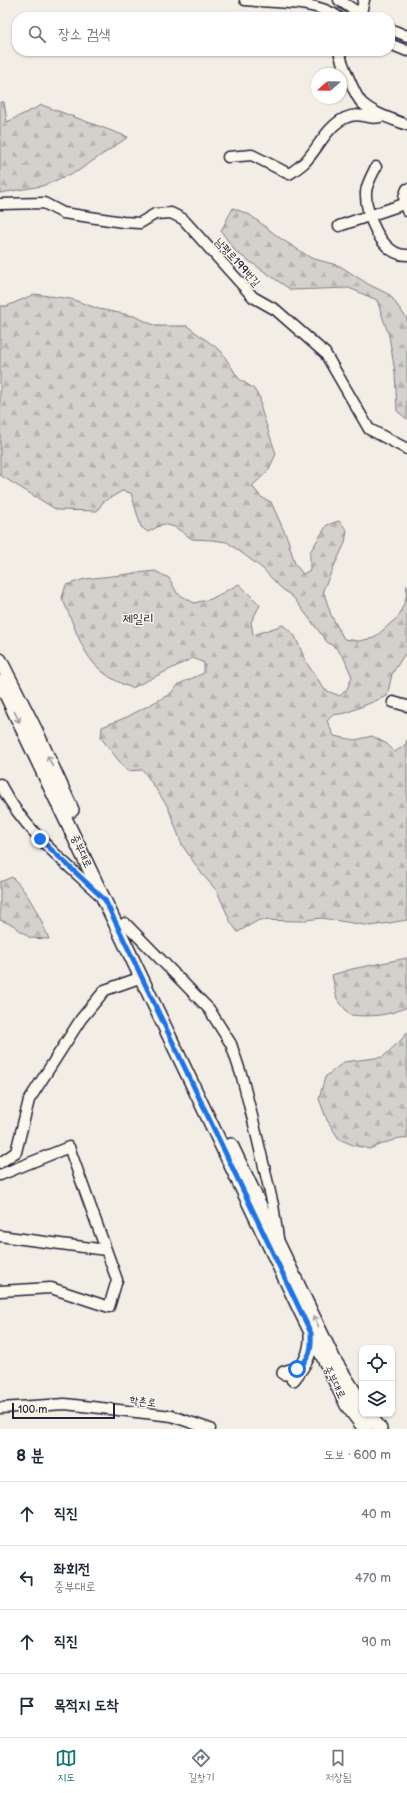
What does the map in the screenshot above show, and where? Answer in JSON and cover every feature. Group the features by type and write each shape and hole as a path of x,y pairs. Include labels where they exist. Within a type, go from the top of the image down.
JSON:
{"main road":[{"name":"중부대로","path":"0,660 36,731 125,923 334,1360 359,1399"},
{"name":"중부대로","path":"0,682 311,1333 347,1404 365,1429"},
{"path":"289,1376 307,1360 312,1346 311,1333"},
{"path":"371,1417 380,1429"}],"street":[{"path":"245,0 277,2 317,8 326,12"},
{"path":"339,0 356,12"},
{"path":"362,12 364,0"},
{"path":"395,31 407,36"},
{"path":"395,46 407,51"},
{"path":"341,56 361,102 383,116 407,125"},
{"path":"228,157 252,155 289,174 304,162 325,134 344,118 358,114 375,119 383,116"},
{"path":"376,167 366,192 368,217 382,240 391,249 402,255 407,255"},
{"path":"339,226 405,207 404,197 407,189"},
{"name":"남평로199번길","path":"0,204 44,203 63,213 123,222 140,223 155,214 171,214 183,219 253,297 276,310 325,353 369,429 407,449"},
{"path":"393,702 407,706"},
{"path":"0,784 5,793 40,839 105,900"},
{"path":"125,923 209,1009 231,1044 242,1077 253,1120 273,1205 279,1244"},
{"path":"0,1291 51,1288 109,1307 117,1280 69,1147 2,1174 0,1164 16,1152 29,1100 81,1019 105,990 142,977"},
{"path":"0,1236 106,1250"},
{"name":"학촌로","path":"0,1408 65,1404 172,1416 210,1429"}],"green space":[{"path":"0,102 4,102 7,122 42,105 128,137 78,171 42,186 0,193"},
{"path":"233,208 250,215 280,238 311,258 340,266 368,284 390,295 407,319 407,419 397,411 395,372 389,336 377,300 349,288 291,290 236,252 221,231"},
{"path":"35,294 71,299 99,309 134,316 156,326 187,326 221,351 239,379 253,388 260,398 261,409 276,454 268,471 252,486 261,497 271,502 288,540 295,564 303,574 310,570 310,552 327,525 339,521 347,530 345,543 323,590 331,615 344,639 359,641 374,638 399,616 406,598 407,585 407,654 404,655 392,674 387,696 346,713 333,715 327,721 334,736 355,740 372,736 387,744 395,752 406,744 407,740 407,920 371,926 321,918 299,921 259,920 238,932 231,923 217,891 202,874 182,845 168,807 143,770 127,771 101,738 102,727 127,717 170,694 179,684 204,673 204,663 193,658 132,688 115,680 103,672 93,663 86,652 62,598 66,585 85,579 155,571 169,578 177,593 194,603 211,599 239,584 260,605 251,622 253,635 283,625 295,636 306,662 325,690 340,696 347,689 352,677 344,658 336,648 327,642 293,597 280,587 262,568 227,542 192,539 175,527 163,524 148,532 141,527 131,493 122,491 103,502 97,511 57,510 0,475 0,306 7,306"},
{"path":"12,877 29,898 49,939 30,938 13,925 0,920 0,882"},
{"path":"407,958 407,1007 379,1015 350,1015 337,999 332,975 352,969"},
{"path":"407,1032 407,1139 399,1138 369,1149 353,1145 339,1139 327,1120 319,1099 325,1077 344,1062 383,1057 402,1039"}],"waterway":[{"path":"329,7 340,9 344,12"},
{"path":"395,39 407,44"}],"district":[{"name":"제일리","path":"138,618"}],"route":[{"path":"40,839 105,900 311,1333 312,1346 309,1355 307,1360 297,1369"}]}
